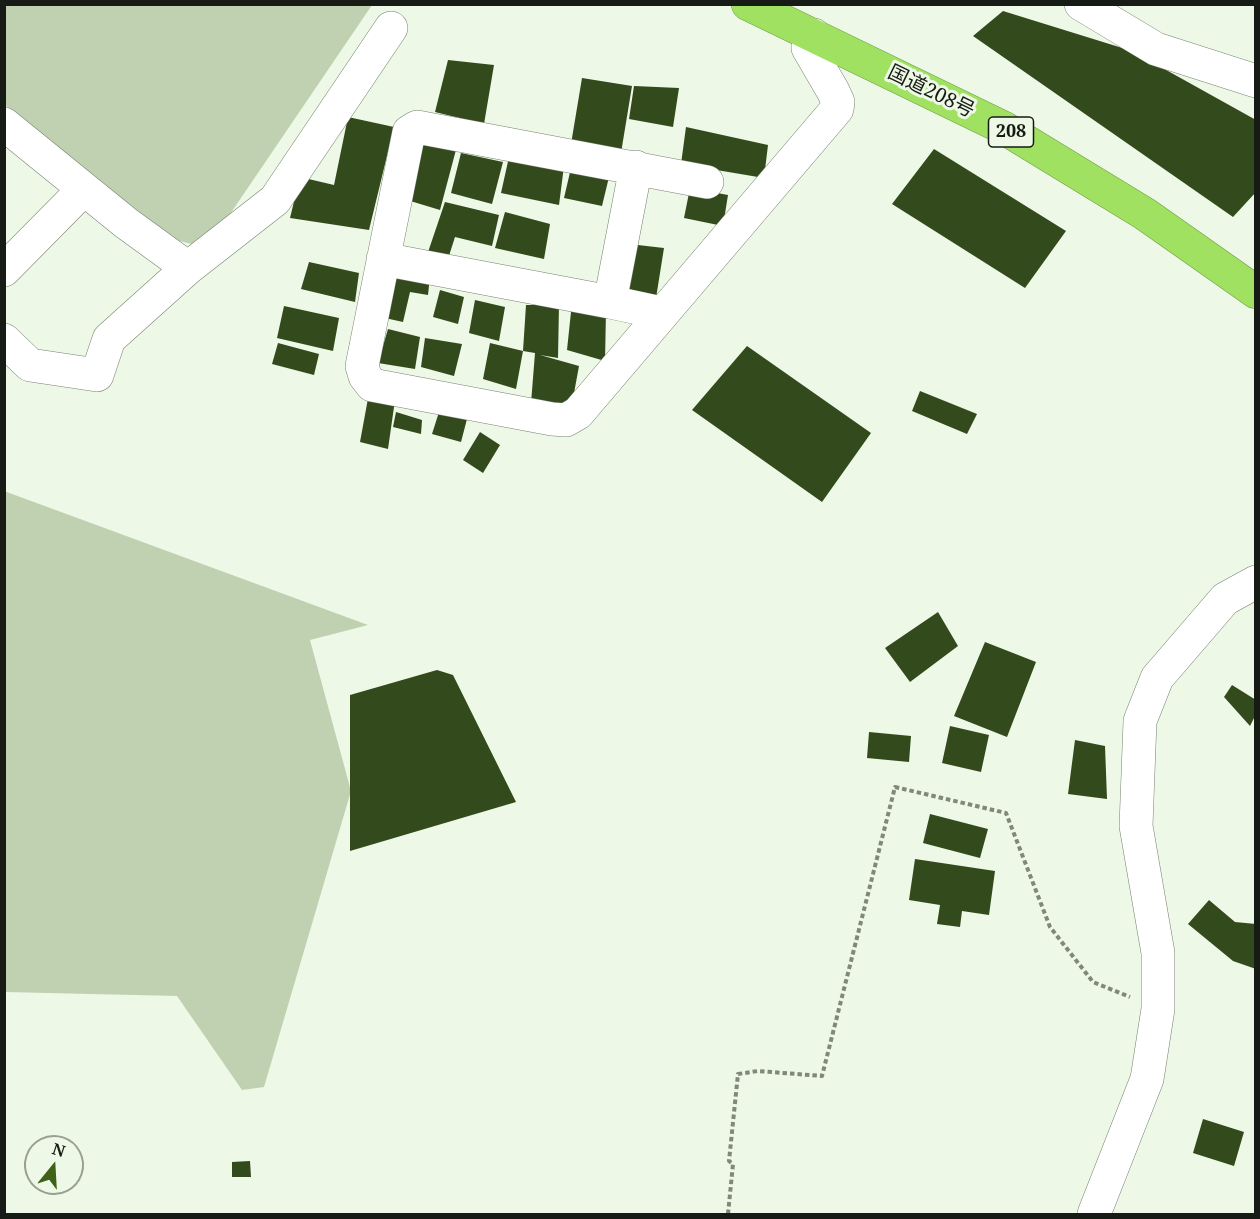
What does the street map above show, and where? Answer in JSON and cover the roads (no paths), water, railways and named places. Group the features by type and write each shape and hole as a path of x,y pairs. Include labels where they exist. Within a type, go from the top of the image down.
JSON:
{"highway":[{"name":"国道208号","path":"748,4 1004,128 1145,214 1256,292"}],"street":[{"path":"1081,4 1156,49 1256,81"},
{"path":"4,340 30,365 98,375 109,339 188,268 275,200 391,28"},
{"path":"707,182 417,127 409,132 362,366 365,376 372,385 566,420 578,413 837,109 838,102 833,91 807,48 814,35"},
{"path":"4,124 84,189 188,268"},
{"path":"610,302 636,167"},
{"path":"4,270 84,189"},
{"path":"383,258 652,311 658,317"},
{"path":"1094,1215 1147,1079 1158,1009 1158,953 1136,826 1140,722 1157,678 1225,598 1256,582"}]}
